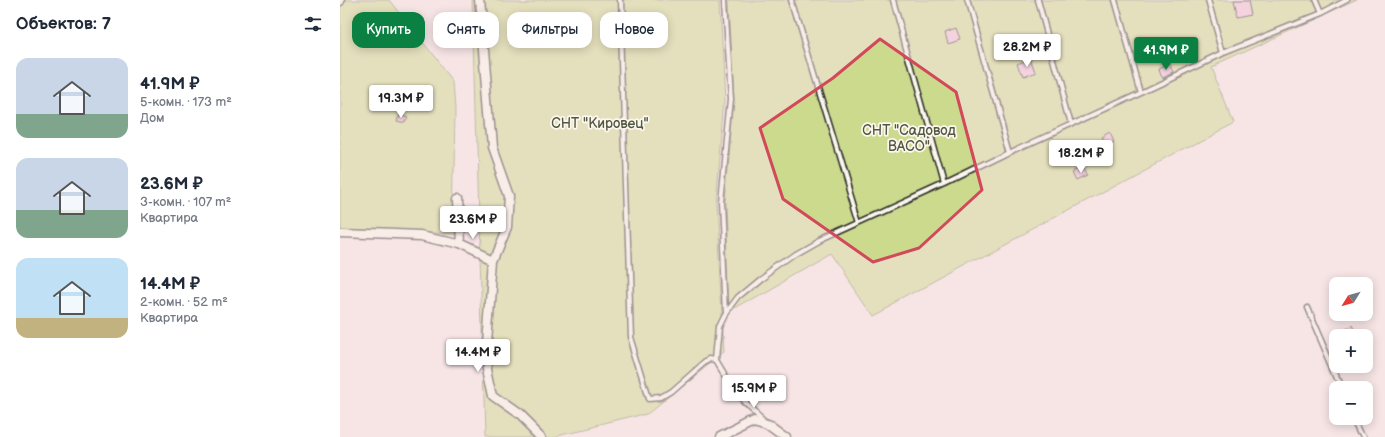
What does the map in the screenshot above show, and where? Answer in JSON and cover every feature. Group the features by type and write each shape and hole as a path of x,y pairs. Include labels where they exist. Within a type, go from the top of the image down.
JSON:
{"street":[{"path":"480,0 492,148 509,196 506,227 493,260 486,357 487,368 493,396 520,416 542,437"},
{"path":"457,198 459,244"},
{"path":"340,232 422,235 459,244 493,260"},
{"path":"719,437 755,419 768,422 787,437"}],"lane":[{"path":"620,0 630,337 650,399 661,398 671,392 706,362 711,359 717,360"},
{"path":"725,0 731,99 721,202 726,314"},
{"path":"792,0 859,223"},
{"path":"893,0 944,184"},
{"path":"967,0 1010,152"},
{"path":"1038,0 1072,124"},
{"path":"1115,0 1142,92"},
{"path":"1208,0 1223,53"},
{"path":"1314,0 1320,14"},
{"path":"768,422 746,403 735,390 717,360 720,326 726,314 738,298 766,274 796,254 859,223 1223,53 1320,14 1347,0"},
{"path":"1307,307 1339,381"},
{"path":"1357,425 1362,437"}],"highlighted area":[{"path":"880,39 956,92 982,190 919,248 873,262 783,199 760,128 833,78"}],"green space":[{"path":"340,0 389,0 398,12 352,12 352,48 425,48 425,46 453,82 455,108 453,233 340,227"},
{"name":"СНТ \"Кировец\"","path":"473,0 720,0 725,102 716,203 724,352 648,414 554,437 485,437 474,48 499,48 499,12 473,12"},
{"name":"СНТ \"Садовод ВАСО\"","path":"729,0 1357,0 1211,67 1233,122 873,315 832,254 729,313 725,202 734,100"}],"building":[{"path":"1234,0 1250,0 1253,14 1238,17"},
{"path":"956,28 960,39 948,43 945,32"},
{"path":"1031,58 1036,72 1023,77 1018,63"},
{"path":"1170,64 1174,72 1162,77 1159,69"},
{"path":"398,114 406,117 404,123 396,121"},
{"path":"1110,133 1114,142 1106,146 1101,138"},
{"path":"1084,167 1088,175 1078,180 1074,172"}]}
